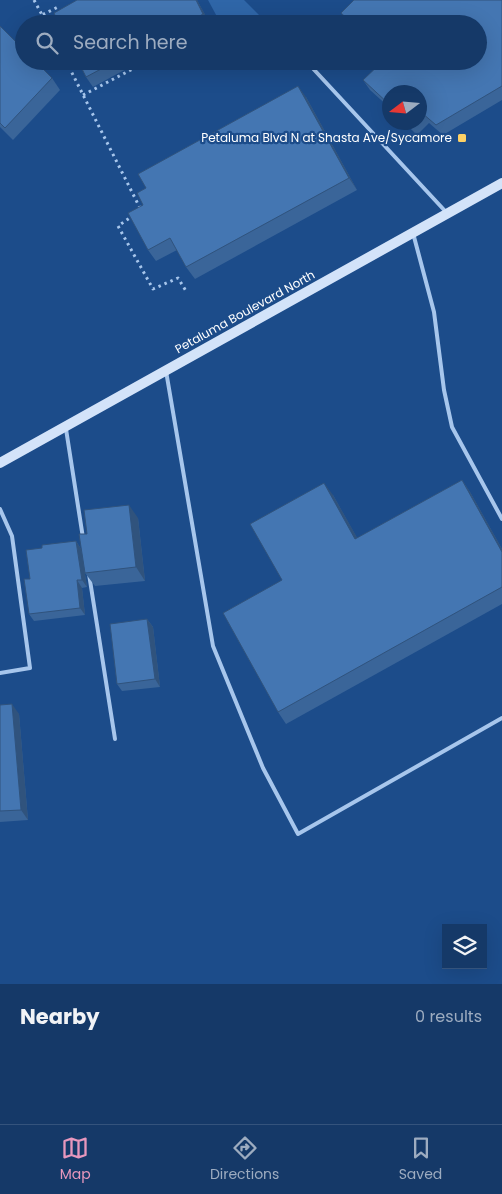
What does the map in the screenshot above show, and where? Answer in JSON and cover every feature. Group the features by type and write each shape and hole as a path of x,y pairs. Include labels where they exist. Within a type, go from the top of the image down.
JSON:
{"main road":[{"name":"Petaluma Boulevard North","path":"0,463 502,184"}],"lane":[{"path":"314,70 448,214"},
{"path":"413,233 434,312 444,390 452,427 502,519"},
{"path":"166,370 214,646 263,768 298,834 502,718"},
{"path":"66,426 84,544"},
{"path":"0,509 12,536 30,668 0,673"},
{"path":"87,563 115,740"}],"path":[{"path":"34,0 42,15 58,7"},
{"path":"70,70 142,210 118,226 153,289 178,278 186,292"},
{"path":"83,95 131,70"}],"shaded area":[{"path":"208,0 244,0 259,15 216,15"}],"building":[{"path":"77,0 196,0 203,14 55,15 54,13"},
{"path":"354,0 502,0 502,86 436,125 427,117 427,85 382,85 382,98 363,80 374,70 487,70 487,15 343,15 341,13"},
{"path":"0,26 15,41 15,70 44,70 52,78 5,128 0,123"},
{"path":"82,70 99,70 86,77"},
{"path":"298,86 349,178 186,267 170,238 148,250 128,213 143,205 137,193 146,188 138,174"},
{"path":"462,480 502,552 502,587 278,712 223,613 282,580 250,524 324,483 355,539"},
{"path":"129,505 136,567 85,573 79,534 87,534 84,510"},
{"path":"76,541 82,580 77,580 80,608 29,614 24,579 30,579 26,550 42,548 42,545"},
{"path":"147,619 155,679 117,684 110,624"},
{"path":"12,704 21,810 0,811 0,705"}],"place":[{"name":"Petaluma Blvd N at Shasta Ave/Sycamore","path":"462,138"}]}
